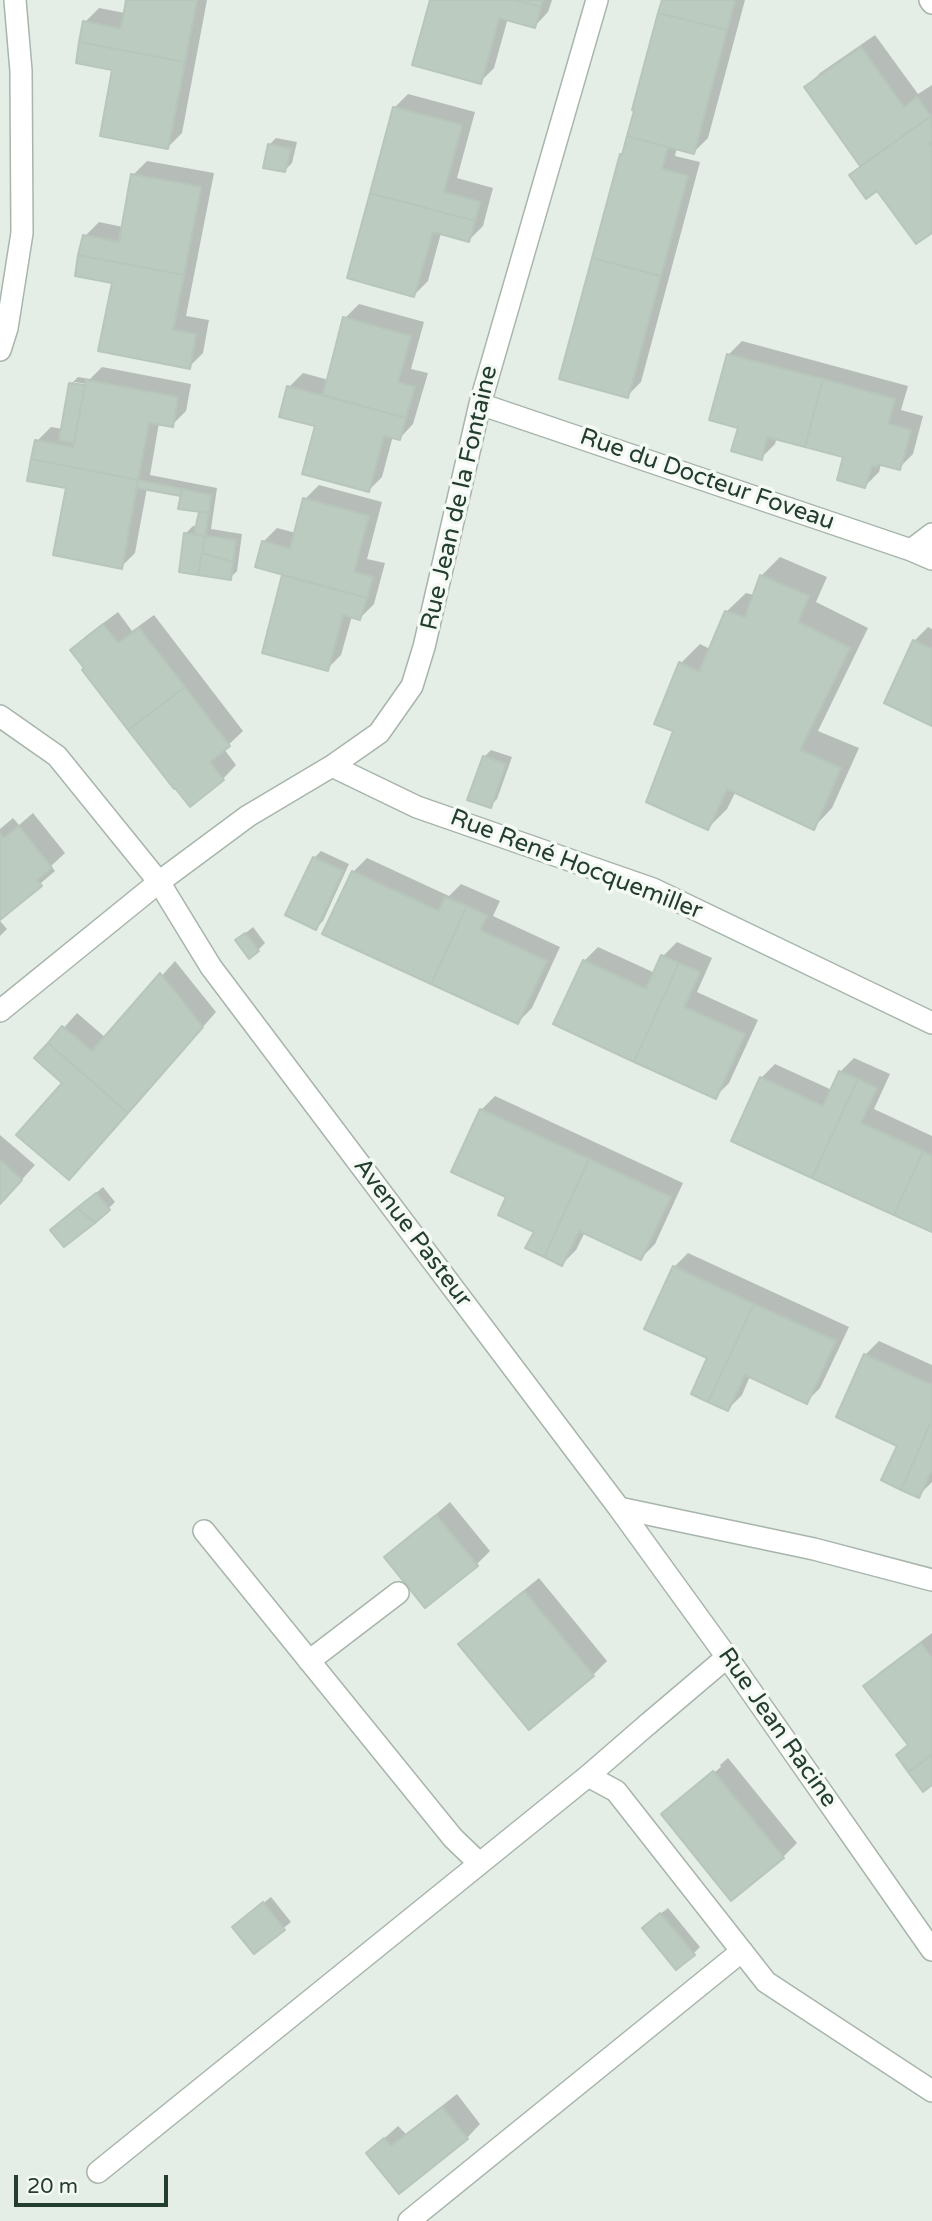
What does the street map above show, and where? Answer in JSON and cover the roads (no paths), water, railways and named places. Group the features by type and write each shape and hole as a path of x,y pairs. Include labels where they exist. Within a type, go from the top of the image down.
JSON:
{"street":[{"path":"0,350 7,328 22,233 21,83 15,0"},
{"name":"Rue Jean de la Fontaine","path":"0,1011 159,881 248,816 332,766 379,733 412,686 424,647 480,404 597,0"},
{"name":"Rue du Docteur Foveau","path":"480,404 932,559"},
{"path":"911,550 932,534"},
{"name":"Avenue Pasteur","path":"0,716 57,756 159,881 211,967 619,1508"},
{"name":"Rue René Hocquemiller","path":"332,766 417,807 653,889 932,1023"},
{"path":"619,1508 814,1549 932,1580"},
{"name":"Rue Jean Racine","path":"619,1508 932,1950"},
{"path":"204,1531 453,1838 479,1863"},
{"path":"309,1661 398,1593"},
{"path":"98,2172 587,1776 727,1657"},
{"path":"587,1776 616,1791 766,1982 932,2091"},
{"path":"409,2221 742,1951"}]}
